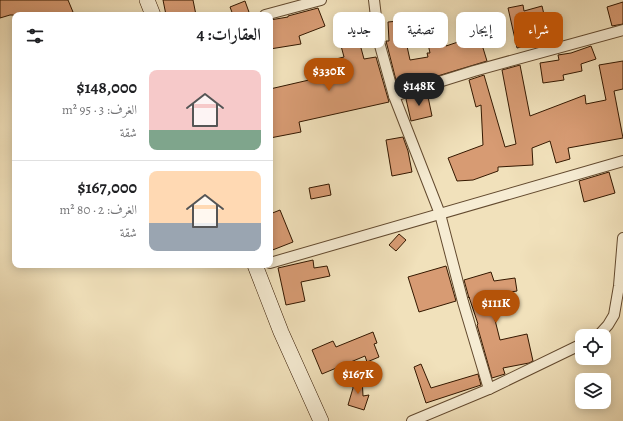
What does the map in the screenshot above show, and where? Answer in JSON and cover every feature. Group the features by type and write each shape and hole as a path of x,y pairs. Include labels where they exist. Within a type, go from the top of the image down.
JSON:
{"main road":[{"path":"147,0 152,12"},
{"path":"259,268 281,332 322,421"}],"street":[{"path":"273,13 321,0"},
{"path":"374,0 379,42 394,96 440,214 488,389"},
{"path":"394,96 474,71 623,30"},
{"path":"273,262 623,161"},
{"path":"604,329 614,315 619,286 623,238"},
{"path":"412,421 488,389 575,347"}],"building":[{"path":"0,0 68,0 73,12 12,12 12,15 0,18"},
{"path":"163,0 193,0 195,12 165,12"},
{"path":"245,1 249,12 232,12 230,7"},
{"path":"623,2 623,24 612,26 607,7"},
{"path":"523,5 524,11 542,6 543,12 514,12 514,35 508,8"},
{"path":"318,8 325,26 299,36 301,44 273,49 273,20"},
{"path":"388,22 393,22 393,48 407,48 410,60 428,57 427,53 430,53 429,48 448,48 448,45 456,43 456,48 483,48 487,61 398,88 386,41 389,41"},
{"path":"591,46 596,59 581,64 582,71 563,75 564,80 543,83 540,63 559,60 558,55 571,53"},
{"path":"342,48 361,48 364,59 376,57 389,102 299,122 301,132 273,137 273,88 335,74 332,60 344,57"},
{"path":"623,61 623,89 614,91 623,138 568,148 570,159 556,163 550,141 532,148 533,165 498,167 498,171 473,180 457,181 448,158 483,145 481,105 476,107 469,80 484,75 505,147 516,144 502,70 520,65 530,116 585,95 586,104 606,100 599,65"},
{"path":"427,92 432,116 411,121 406,99"},
{"path":"403,137 408,151 412,172 392,176 386,140"},
{"path":"609,172 615,193 584,202 579,181"},
{"path":"329,184 331,195 311,199 309,188"},
{"path":"280,210 293,242 273,250 273,213"},
{"path":"399,234 406,240 396,251 389,245"},
{"path":"313,260 314,268 327,266 330,276 301,282 305,301 286,305 278,268"},
{"path":"446,266 456,301 419,312 408,277"},
{"path":"491,272 494,281 515,278 517,291 498,294 502,309 493,312 500,340 527,334 533,361 503,368 505,374 492,378 477,325 478,324 464,280"},
{"path":"373,332 377,343 374,344 379,357 367,362 365,356 322,374 312,350 333,341 336,347"},
{"path":"421,364 431,388 478,374 481,385 426,403 414,367"},
{"path":"362,377 363,396 369,395 364,410 348,405 353,388 352,378"}]}
